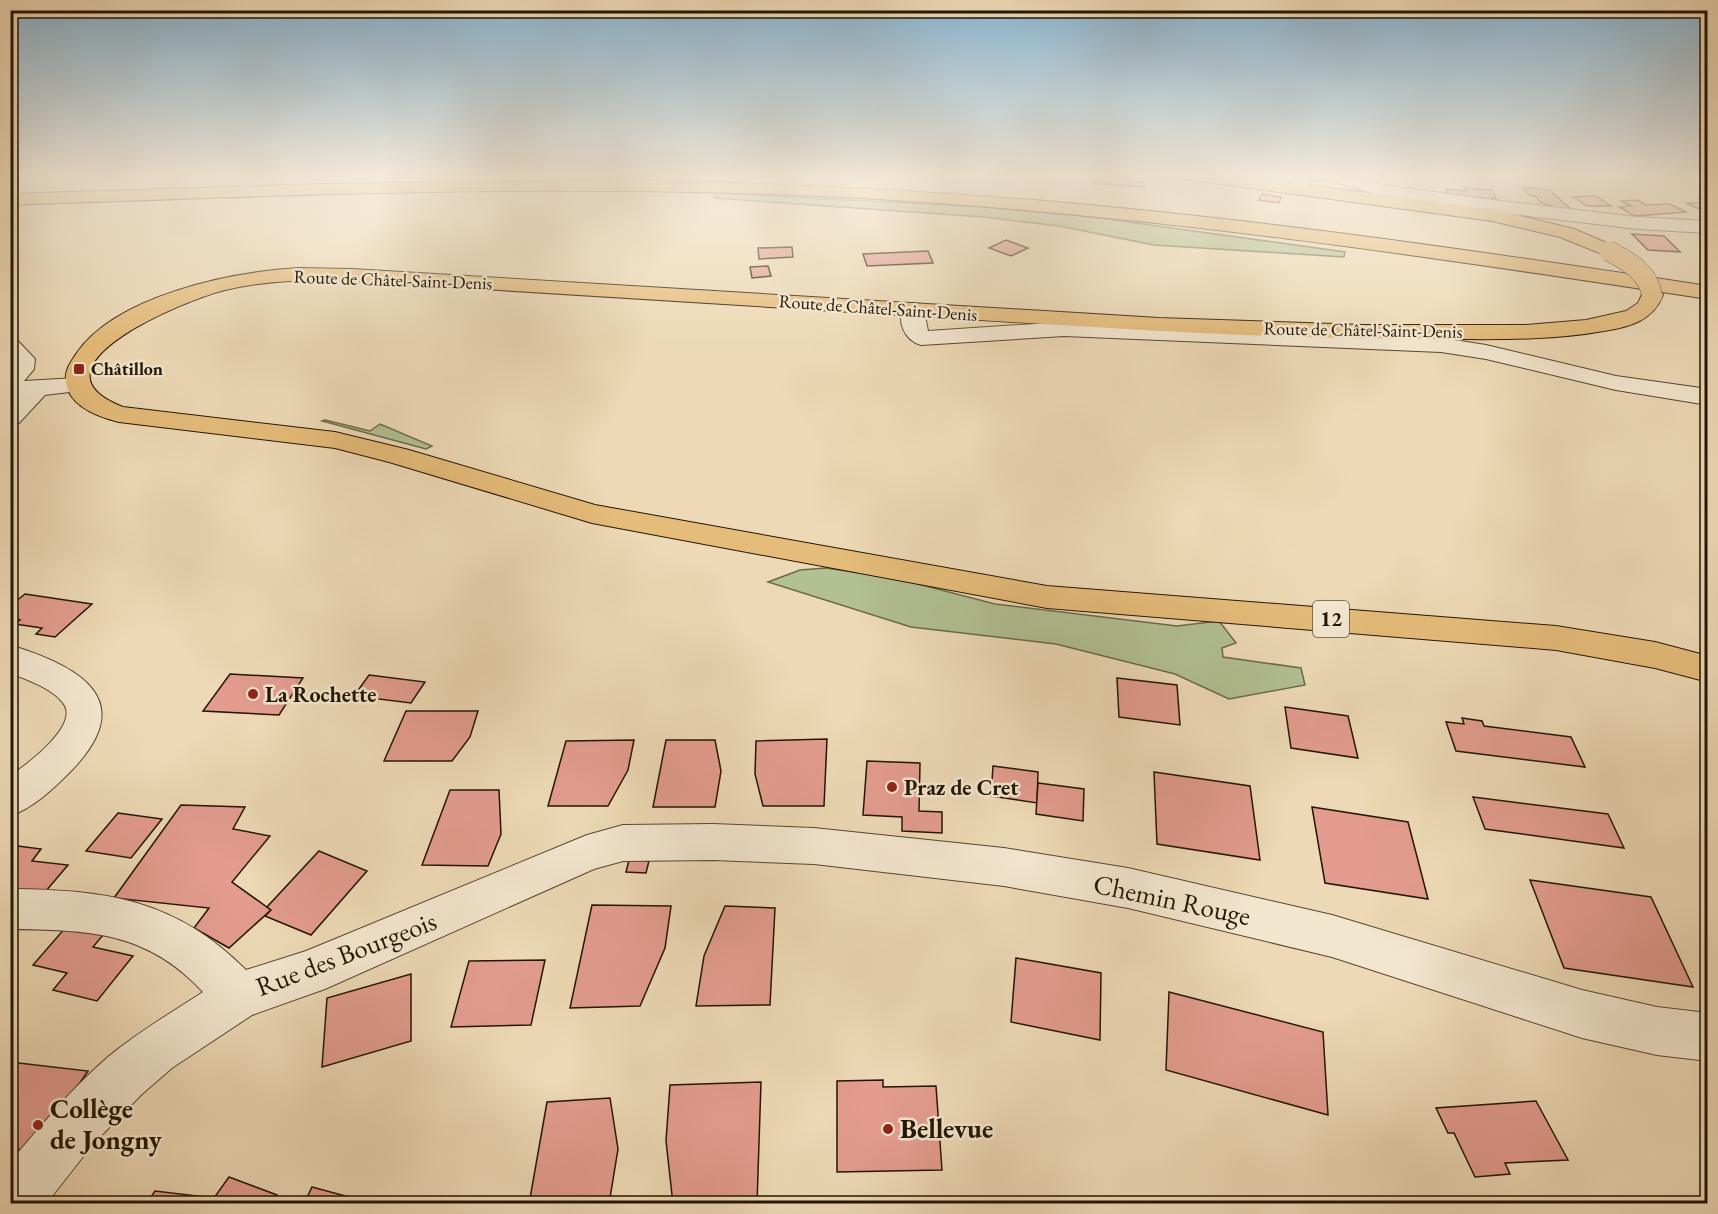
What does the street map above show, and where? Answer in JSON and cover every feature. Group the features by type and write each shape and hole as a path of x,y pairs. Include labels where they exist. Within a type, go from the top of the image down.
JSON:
{"main road":[{"path":"1264,231 1420,250 1707,293"},
{"path":"1389,231 1707,277"},
{"name":"Route de Châtel-Saint-Denis","path":"77,385 78,372 87,354 106,336 135,317 176,299 210,288 296,274 385,277 1255,329 1401,333 1523,331 1587,327 1621,320 1642,312 1652,295 1651,286 1644,275 1629,262 1609,250 1558,231"},
{"name":"12","path":"77,385 87,398 100,407 119,414 335,440 399,456 592,514 952,581 1047,597 1556,638 1655,655 1707,669"}],"street":[{"path":"913,310 914,329 921,338 970,337 1031,330 1064,329 1425,344 1478,350 1597,379 1707,397"},
{"path":"10,346 23,359 22,369 10,382"},
{"path":"10,390 77,385"},
{"path":"10,417 38,388"},
{"path":"10,658 65,686 80,697 84,711 77,737 63,755 10,799"},
{"name":"Chemin Rouge","path":"623,843 713,842 814,846 1004,867 1128,888 1332,936 1582,1014 1657,1031 1707,1037"},
{"name":"Rue des Bourgeois","path":"10,909 68,910 110,915 152,927 183,943 217,971 239,996 309,974 587,853 623,843"},
{"path":"14,1203 75,1125 124,1076 155,1051 239,996"}],"green space":[{"path":"1082,231 1191,231 1345,252 1344,257 1154,245"},
{"path":"322,421 370,431 380,424 432,446 426,449"},
{"path":"826,568 895,578 995,604 1177,626 1219,621 1236,643 1222,648 1223,657 1301,668 1305,685 1229,699 1175,674 1056,644 911,627 768,582 800,570"}],"building":[{"path":"1632,234 1664,236 1680,252 1648,250"},
{"path":"1006,240 1028,248 1011,256 989,248"},
{"path":"792,247 793,257 759,259 758,248"},
{"path":"928,251 933,263 867,266 863,254"},
{"path":"768,266 771,276 752,278 750,267"},
{"path":"25,594 92,604 55,637 36,634 42,628 15,624 20,620 10,618 10,606"},
{"name":"La Rochette","path":"230,674 303,678 279,715 203,711"},
{"path":"369,675 425,682 411,703 354,696"},
{"path":"1117,678 1177,685 1180,725 1119,717"},
{"path":"1285,707 1348,716 1358,758 1291,748"},
{"path":"406,711 478,711 470,737 452,761 384,761"},
{"path":"1462,718 1482,721 1484,726 1571,737 1585,767 1456,751 1446,722 1464,724"},
{"path":"827,739 824,806 763,806 755,774 756,741"},
{"path":"634,740 628,770 608,806 548,806 566,741"},
{"path":"666,740 715,740 721,771 715,807 653,807"},
{"name":"Praz de Cret","path":"867,761 920,763 919,811 942,812 942,833 902,831 902,817 863,815"},
{"path":"993,766 1038,772 1037,803 991,796"},
{"path":"1154,772 1250,786 1260,860 1157,844"},
{"path":"1038,783 1084,789 1083,821 1036,814"},
{"path":"450,790 499,790 501,834 488,866 422,865"},
{"path":"1473,797 1608,814 1624,848 1485,829"},
{"path":"181,805 245,807 233,829 270,836 232,882 271,910 229,948 194,928 209,908 114,898"},
{"path":"1312,807 1408,822 1428,899 1325,883"},
{"path":"118,813 162,819 131,858 86,851"},
{"path":"10,845 41,849 32,861 68,865 34,905 10,903"},
{"path":"319,851 367,871 311,935 265,916 271,910 267,907"},
{"path":"629,860 649,861 646,873 626,872"},
{"path":"1530,880 1651,897 1693,987 1564,968"},
{"path":"592,905 671,906 665,948 640,1006 570,1008"},
{"path":"725,906 775,908 770,1005 696,1006 704,956"},
{"path":"66,927 103,935 93,947 133,956 97,1001 53,990 67,973 33,965"},
{"path":"1016,958 1101,973 1100,1040 1011,1022"},
{"path":"545,960 531,1025 451,1027 469,961"},
{"path":"411,974 411,1041 322,1067 327,998"},
{"path":"1169,992 1323,1032 1328,1115 1166,1070"},
{"path":"10,1062 88,1071 32,1153 10,1147"},
{"name":"Bellevue","path":"883,1080 883,1087 936,1086 942,1170 837,1172 837,1081"},
{"path":"761,1082 757,1204 673,1204 666,1141 670,1085"},
{"path":"610,1098 618,1149 609,1204 529,1204 547,1102"},
{"path":"1536,1101 1568,1160 1505,1163 1510,1174 1475,1177 1454,1133 1448,1133 1436,1108"},
{"path":"229,1177 277,1195 272,1204 146,1204 155,1191 214,1198"},
{"path":"312,1187 375,1204 304,1204"}],"place":[{"name":"Châtillon","path":"79,369"},
{"name":"La Rochette","path":"253,694"},
{"name":"Praz de Cret","path":"892,787"},
{"name":"Collège de Jongny","path":"38,1125"},
{"name":"Bellevue","path":"888,1129"}]}
